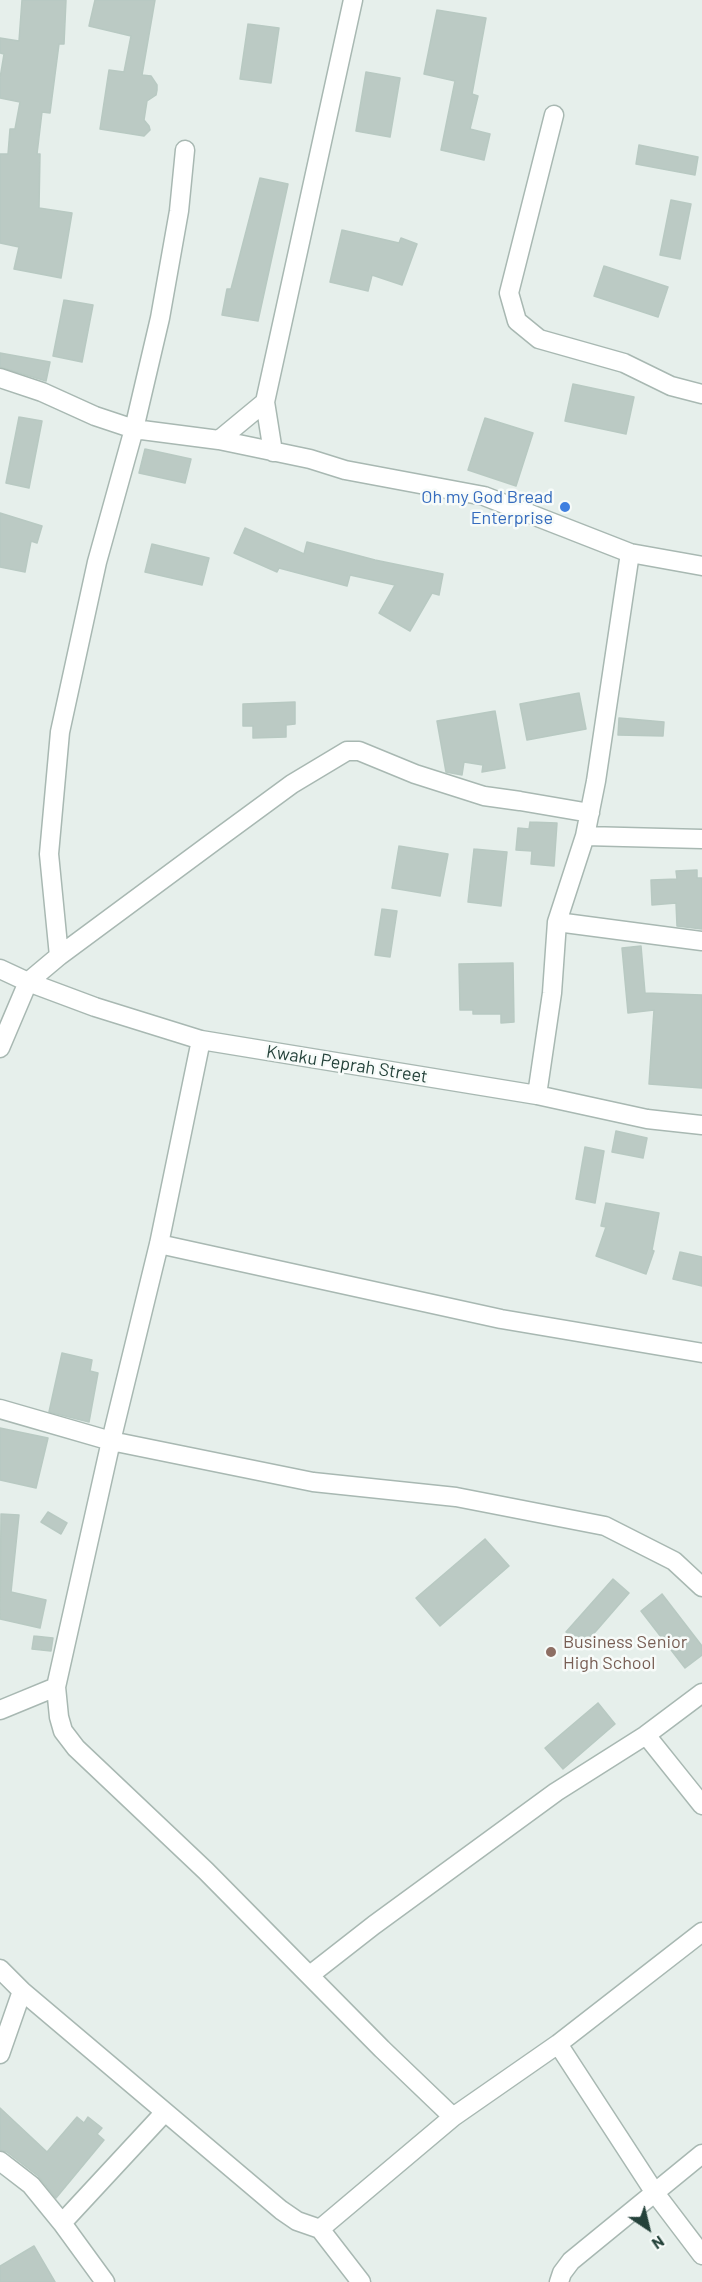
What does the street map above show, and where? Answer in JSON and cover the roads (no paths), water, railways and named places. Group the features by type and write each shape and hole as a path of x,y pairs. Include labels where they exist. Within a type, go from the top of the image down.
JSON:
{"street":[{"path":"273,452 265,402 353,0"},
{"path":"554,115 509,293 517,321 539,339 624,363 671,386 702,394"},
{"path":"59,957 49,854 60,732 97,562 134,429 160,318 172,256 185,150"},
{"path":"0,378 42,392 95,416 134,429 219,440 310,459 345,470 484,496 630,553 702,566"},
{"path":"219,440 265,402"},
{"path":"537,1095 552,993 557,922 585,836 590,813 630,553"},
{"path":"0,1048 28,982 292,784 347,751 359,752 415,774 484,796 590,813"},
{"path":"585,836 702,839"},
{"path":"557,922 702,941"},
{"name":"Kwaku Peprah Street","path":"0,969 95,1007 201,1040 537,1095 647,1119 702,1125"},
{"path":"201,1040 159,1244 111,1441 56,1687 59,1716 63,1731 76,1748 207,1870 310,1976 453,2117"},
{"path":"159,1244 501,1319 702,1353"},
{"path":"0,1409 111,1441 313,1482 456,1497 605,1526 674,1561 702,1587"},
{"path":"0,1710 56,1687"},
{"path":"310,1976 374,1925 556,1792 646,1735 702,1693"},
{"path":"646,1735 702,1805"},
{"path":"320,2229 453,2117 558,2043 702,1932"},
{"path":"0,1969 22,1991 281,2210 297,2222 320,2229 361,2282"},
{"path":"0,2054 22,1991"},
{"path":"558,2043 656,2193 702,2255"},
{"path":"62,2223 165,2112"},
{"path":"559,2282 561,2273 571,2261 702,2154"},
{"path":"0,2161 31,2185 105,2282"}],"place":[{"name":"Oh my God Bread Enterprise","path":"565,507"},
{"name":"Business Senior High School","path":"551,1652"}]}
